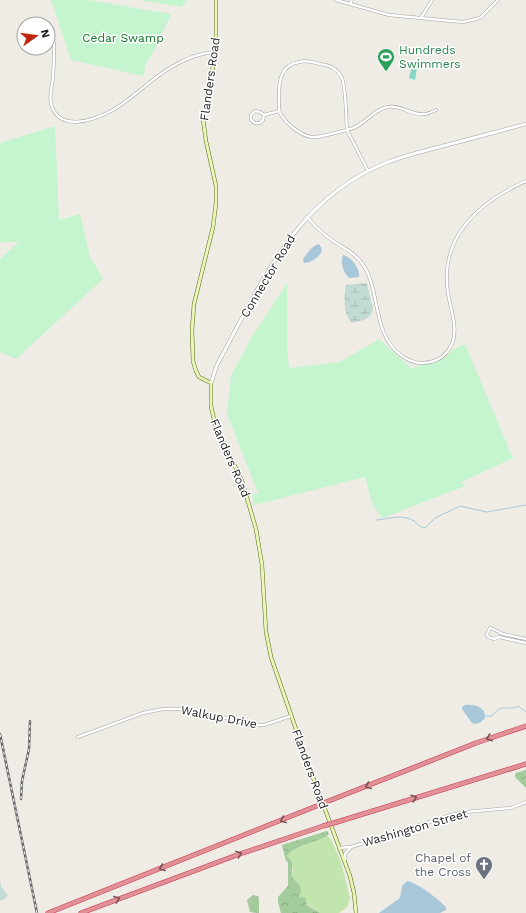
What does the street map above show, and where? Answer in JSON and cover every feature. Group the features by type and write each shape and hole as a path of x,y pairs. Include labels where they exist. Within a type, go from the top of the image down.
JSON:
{"highway":[{"path":"48,913 476,743 526,726"},
{"path":"81,913 245,852 323,826 526,764"}],"main road":[{"name":"Flanders Road","path":"216,0 216,52 205,107 204,121 206,141 216,186 216,203 213,228 194,304 192,330 193,361 199,377 212,383 211,406 215,424 242,481 256,529 262,565 268,647 274,669 353,887 356,913"}],"street":[{"path":"336,0 389,15 463,22 474,20 484,15 498,0"},
{"path":"350,4 352,0"},
{"path":"421,18 432,0"},
{"path":"53,56 51,103 54,112 58,117 72,122 84,121 110,112 151,80 171,67 203,54 216,52"},
{"path":"368,171 347,130 343,82 340,73 328,66 302,61 288,66 284,70 279,81 279,111 285,120 303,134 308,136 318,137 347,130 359,126 379,110 387,107 394,107 422,114 436,110"},
{"path":"264,115 260,124 255,124 251,120 251,115 255,112 260,112 264,115 279,111"},
{"name":"Connector Road","path":"212,383 217,365 272,264 291,236 307,217 339,189 368,171 405,156 526,124"},
{"path":"307,217 324,234 350,251 364,266 370,280 382,328 392,347 408,360 430,362 444,356 453,343 455,332 446,276 449,255 458,235 475,214 491,200 513,187 526,182"},
{"path":"526,639 503,634 492,628 490,628 487,634 488,637 491,638 526,643"},
{"name":"Walkup Drive","path":"78,737 148,712 163,709 179,709 210,714 255,726 269,724 291,716"},
{"name":"Washington Street","path":"339,848 351,847 451,815 466,812 511,808 526,802"},
{"name":"Washington Street","path":"344,861 346,854 351,847"}],"green space":[{"name":"Cedar Swamp","path":"51,0 89,0 171,14 155,49 145,65 144,76 71,60"},
{"name":"Cedar Swamp","path":"140,0 188,0 181,7"},
{"path":"412,66 417,67 415,80 409,78"},
{"path":"55,126 59,220 80,214 90,257 103,279 16,359 0,352 0,259 19,242 0,242 0,143"},
{"path":"287,283 287,344 289,368 340,362 379,339 412,369 420,365 439,361 452,350 465,344 513,458 461,482 465,486 383,518 373,506 365,477 254,505 252,495 258,493 227,414 231,376 251,338"},
{"path":"367,284 373,309 371,315 364,320 352,323 347,316 346,311 346,285"},
{"path":"526,770 526,788 515,777 515,775 516,773"},
{"path":"327,831 329,834 327,836 294,850 287,856 292,862 292,877 300,886 301,890 299,898 305,898 307,905 320,913 281,913 278,897 288,886 288,862 286,861 282,845"},
{"path":"327,836 331,839 341,862 350,898 347,907 339,913 320,913 299,898 298,895 300,888 292,877 293,869 287,856 300,847"},
{"path":"0,880 1,887 8,895 3,900 0,900"},
{"path":"253,895 258,896 259,899 259,913 250,912 247,900"}],"shaded area":[{"path":"319,244 322,252 318,257 304,263 303,259 308,252 314,246"},
{"path":"343,255 355,264 359,277 349,278 347,276 342,264"},
{"path":"465,705 479,707 484,711 485,718 481,722 474,724 472,723 462,709"},
{"path":"407,881 412,882 428,892 446,907 446,910 440,913 379,913 400,898 402,886"}],"waterway":[{"path":"376,520 404,517 425,528 435,518 460,506 487,512 526,505"},
{"path":"486,716 492,716 502,708 514,708 518,706 526,712"}],"railway":[{"path":"21,799 22,781 29,749 30,721"},
{"path":"0,734 37,913"}],"place":[{"name":"Hundreds Swimmers","path":"386,72"},
{"name":"Chapel of the Cross","path":"484,880"}]}
